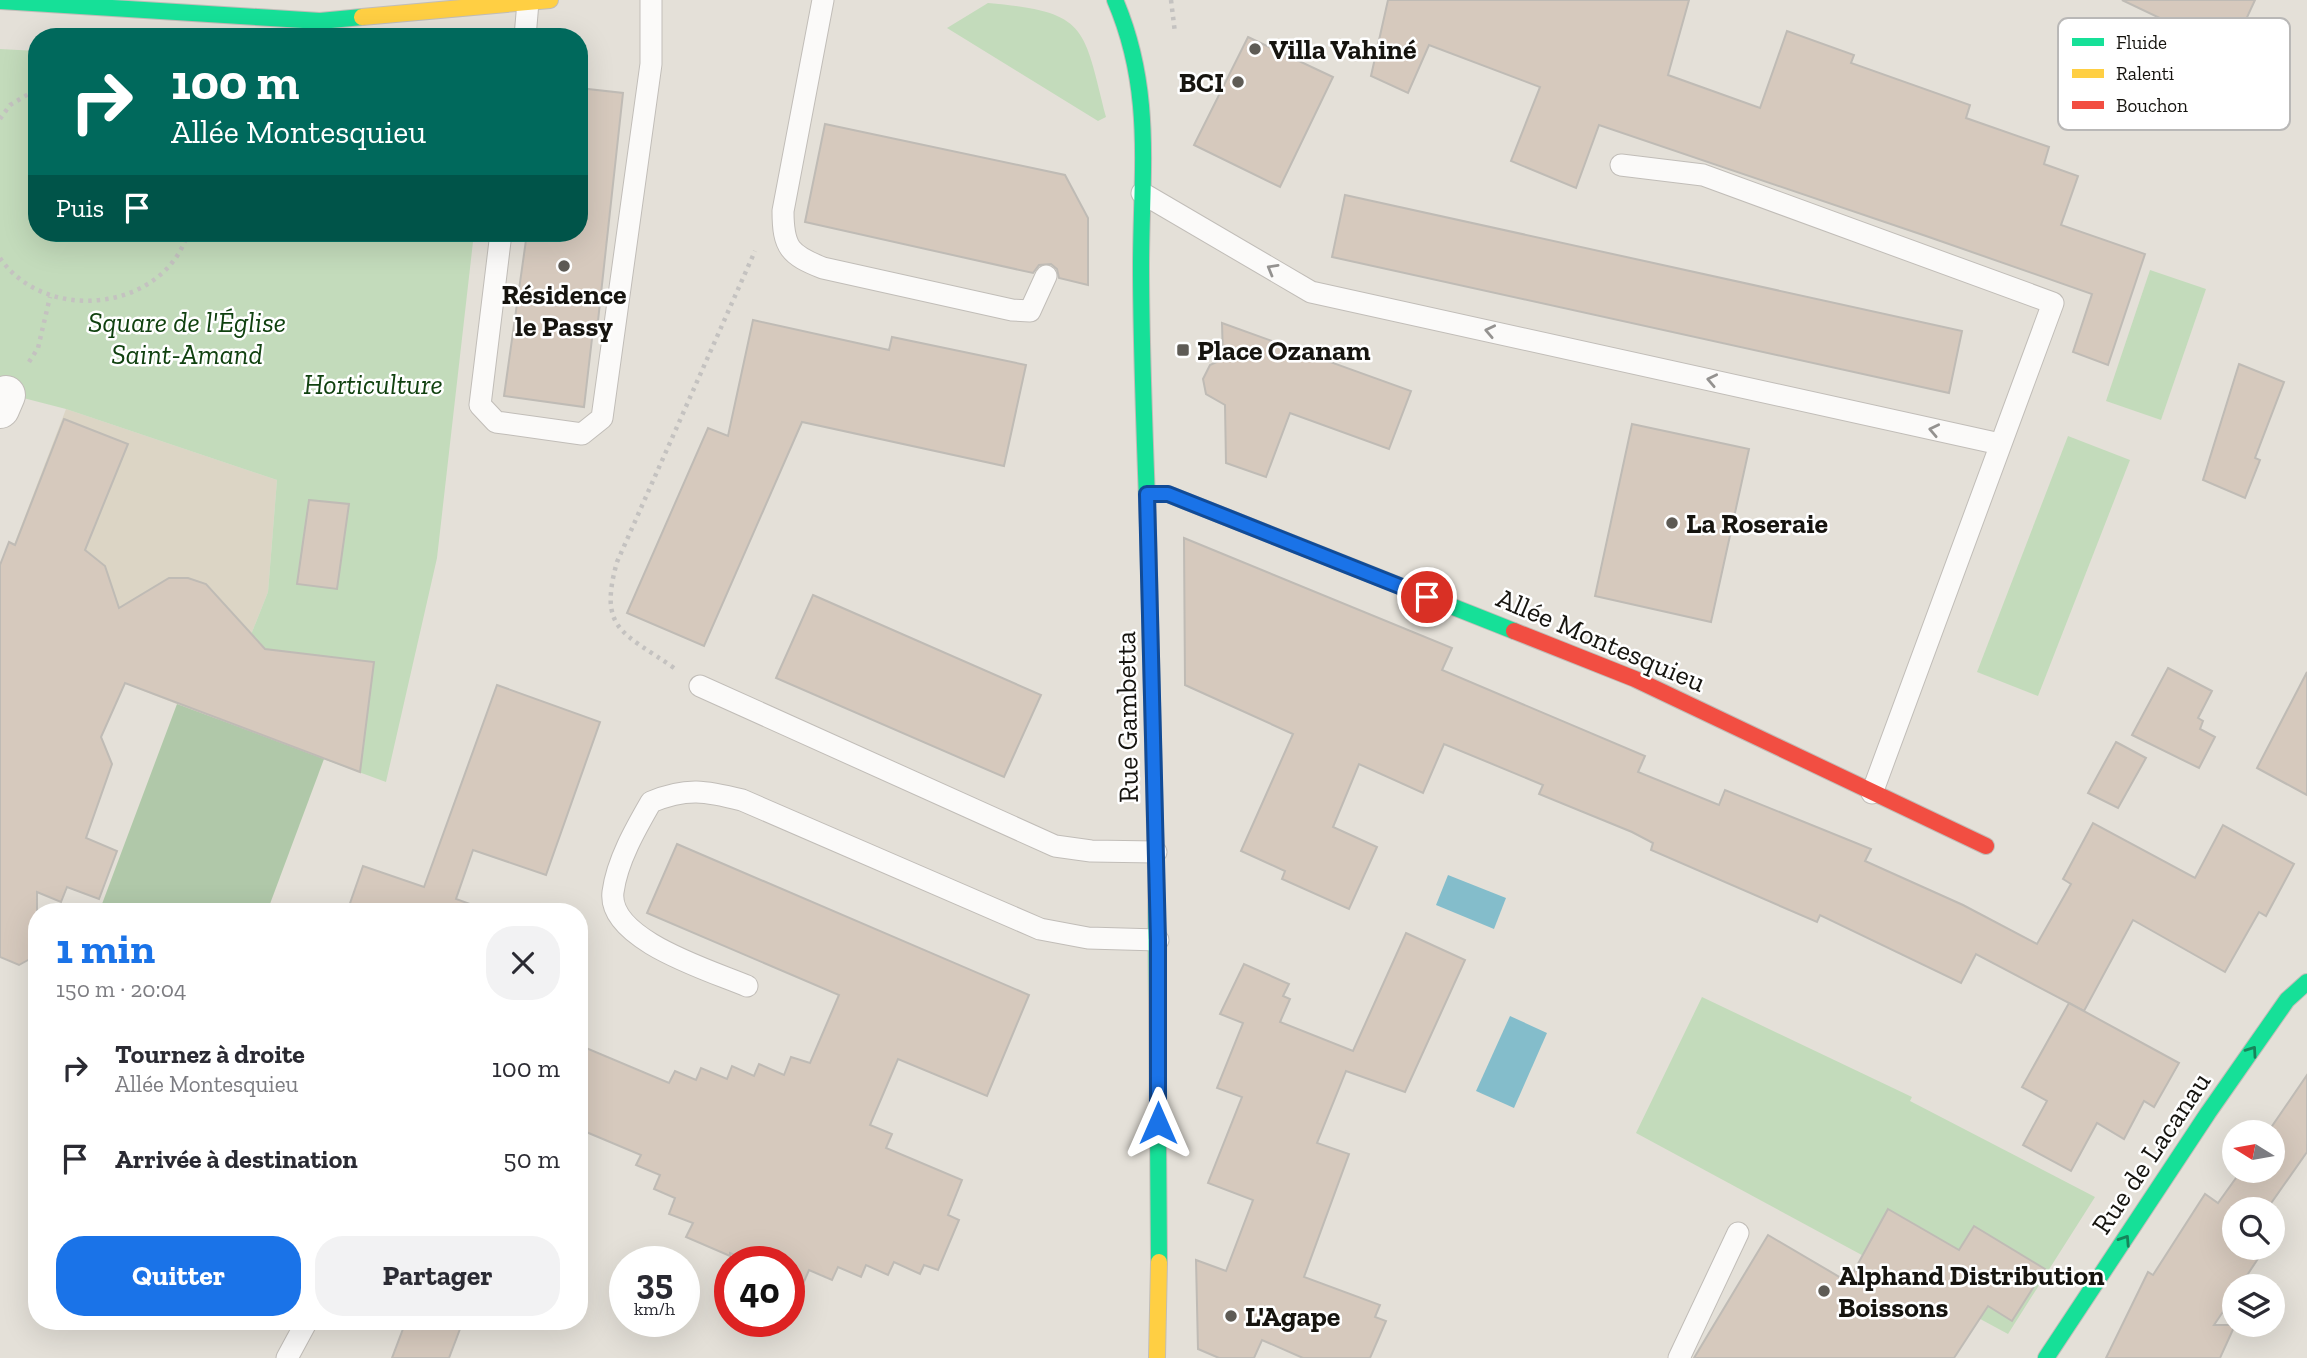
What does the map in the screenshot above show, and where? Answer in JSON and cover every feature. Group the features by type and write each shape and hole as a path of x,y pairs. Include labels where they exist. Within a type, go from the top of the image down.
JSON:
{"street":[{"path":"0,1 320,21 550,0"},
{"name":"Rue Gambetta","path":"1115,0 1129,27 1140,75 1158,940 1157,1358"},
{"name":"Allée Montesquieu","path":"1147,494 1168,494 1635,679 1986,846"},
{"name":"Rue de Lacanau","path":"2046,1358 2232,1079 2287,1000 2307,982"}],"lane":[{"path":"500,242 480,405 496,422 582,434 602,418 651,64 651,0"},
{"path":"823,0 783,211 783,235 796,258 823,268 1012,310 1030,311 1046,276"},
{"path":"526,28 528,2"},
{"path":"1622,165 1703,175 2053,303 1872,793"},
{"path":"1142,193 1311,292 2000,444"},
{"path":"700,686 1055,846 1156,852"},
{"path":"747,986 645,941 621,921 612,894 624,858 651,802 675,792 705,790 742,800 1040,929 1088,938 1158,940"},
{"path":"1679,1358 1738,1233"},
{"path":"287,1358 302,1330"}],"path":[{"path":"0,119 10,105 28,94"},
{"path":"700,686 616,626 609,607 610,588 617,562 765,229 783,211"},
{"path":"0,258 11,275 50,296 78,302 118,298 153,280 185,242"},
{"path":"3,402 38,348 50,296"}],"shaded area":[{"path":"66,409 277,480 268,592 217,720 0,634 0,581"}],"green space":[{"path":"988,3 1045,12 1063,19 1076,29 1092,62 1106,117 1098,121 947,28"},
{"path":"0,49 28,51 28,242 473,242 437,558 386,782 217,720 268,592 277,480 66,409 0,392"},
{"path":"2150,270 2206,289 2161,420 2106,401"},
{"path":"2068,436 2130,460 2038,696 1977,672"},
{"path":"177,704 324,759 270,903 102,903"},
{"path":"1702,997 1912,1097 1910,1101 2095,1197 2008,1334 1636,1133"}],"water":[{"path":"1448,875 1506,898 1494,929 1436,905"},
{"path":"1510,1016 1547,1033 1514,1108 1476,1091"}],"building":[{"path":"1388,0 1689,0 1668,75 1760,108 1787,31 1854,55 1851,63 1970,105 1966,118 2049,147 2044,164 2078,176 2061,225 2145,254 2108,365 2073,352 2092,294 1926,236 1599,125 1576,188 1511,161 1540,87 1429,45 1408,93 1371,76"},
{"path":"2122,0 2255,0 2247,18 2160,18"},
{"path":"1248,37 1333,77 1280,187 1194,145"},
{"name":"Résidence le Passy","path":"588,89 623,93 597,330 593,330 584,407 504,396 526,242 588,242"},
{"path":"825,124 1065,175 1088,218 1088,285 1059,278 1057,269 1051,264 1039,265 1033,273 805,222"},
{"path":"1345,195 1962,331 1949,393 1332,257"},
{"path":"753,320 889,350 892,337 1026,365 1004,466 802,422 704,646 627,613 708,428 728,436"},
{"path":"1222,323 1411,391 1389,449 1290,413 1266,477 1226,463 1225,405 1206,394 1203,379 1210,365 1223,359"},
{"path":"2239,364 2284,382 2255,458 2260,460 2245,498 2203,480"},
{"path":"64,419 128,444 85,550 105,566 119,608 169,578 188,578 206,584 265,649 374,662 360,772 125,683 101,737 112,764 86,838 117,851 99,899 67,887 61,902 37,892 37,903 28,903 28,960 19,965 0,957 0,565 9,542 15,545"},
{"name":"La Roseraie","path":"1632,424 1749,449 1711,622 1595,596"},
{"path":"309,500 349,504 337,589 297,584"},
{"path":"1184,538 1452,648 1442,670 1645,756 1638,772 1719,805 1725,790 1871,849 1865,861 1963,905 2037,944 2071,884 2063,879 2093,823 2195,878 2223,825 2294,864 2266,916 2259,912 2225,972 2133,920 2084,1011 1976,954 1961,983 1820,915 1817,922 1651,850 1653,843 1632,832 1539,794 1543,785 1444,744 1423,793 1359,764 1333,827 1377,847 1349,909 1282,879 1285,871 1241,851 1293,734 1185,685"},
{"path":"813,595 1041,695 1004,777 776,678"},
{"path":"2168,668 2212,691 2198,718 2203,721 2200,729 2215,737 2199,768 2132,735"},
{"path":"2307,672 2307,795 2257,768"},
{"path":"497,685 600,722 546,875 473,850 456,899 467,903 350,903 363,866 424,887"},
{"path":"2116,742 2146,758 2118,808 2088,793"},
{"path":"677,844 1029,995 987,1096 898,1059 870,1125 892,1134 886,1148 962,1180 948,1215 959,1220 938,1270 924,1265 920,1274 894,1262 888,1275 866,1265 861,1277 838,1267 832,1280 809,1270 805,1279 805,1246 714,1246 714,1249 686,1237 693,1223 669,1214 675,1198 654,1189 660,1175 636,1165 641,1155 588,1133 588,1049 669,1083 675,1071 696,1080 701,1068 727,1079 732,1066 754,1076 759,1064 784,1075 791,1057 810,1063 839,995 647,913"},
{"path":"1406,933 1465,960 1405,1092 1346,1071 1317,1143 1349,1154 1304,1277 1380,1305 1375,1317 1386,1321 1370,1358 1303,1358 1262,1340 1254,1358 1219,1358 1198,1349 1196,1260 1226,1271 1253,1200 1208,1183 1242,1097 1217,1088 1243,1023 1220,1014 1244,964 1289,984 1283,996 1290,999 1280,1022 1353,1051"},
{"path":"2069,1003 2179,1063 2154,1107 2144,1101 2124,1139 2097,1123 2071,1171 2023,1145 2047,1101 2022,1087"},
{"path":"2307,1075 2307,1152 2286,1182 2286,1120 2276,1120"},
{"path":"2232,1183 2285,1183 2275,1197 2222,1197"},
{"path":"2205,1194 2218,1203 2222,1197 2222,1260 2257,1260 2248,1274 2222,1274 2222,1313 2214,1325 2222,1325 2222,1337 2230,1337 2220,1358 2106,1358 2148,1272 2153,1275"},
{"name":"Alphand Distribution Boissons","path":"1888,1209 1959,1250 1974,1226 2045,1269 2012,1321 1988,1306 1954,1358 1694,1358 1768,1235 1848,1282"},
{"path":"403,1330 460,1330 449,1358 392,1358"}],"traffic: fast":[{"path":"1115,0 1136,67 1143,132 1141,300 1148,528"},
{"path":"0,1 320,21 362,17"},
{"path":"1147,494 1168,494 1514,631"},
{"path":"1156,871 1159,1262"},
{"path":"2046,1358 2208,1113 2287,1000 2307,982"}],"traffic: slow":[{"path":"362,17 550,0"},
{"path":"1157,1358 1159,1262"}],"traffic: jam":[{"path":"1148,528 1156,871"},
{"path":"1514,631 1635,679 1986,846"}],"place":[{"name":"Villa Vahiné","path":"1255,49"},
{"name":"BCI","path":"1238,82"},
{"name":"Résidence le Passy","path":"564,266"},
{"name":"Place Ozanam","path":"1183,350"},
{"name":"La Roseraie","path":"1672,523"},
{"name":"Alphand Distribution Boissons","path":"1824,1291"},
{"name":"L'Agape","path":"1231,1316"}],"route":[{"path":"1158,1123 1158,940 1147,494 1168,494 1427,597"}],"park label":[{"name":"Square de l'Église Saint-Amand","path":"187,338"},
{"name":"Horticulture","path":"373,384"}]}
